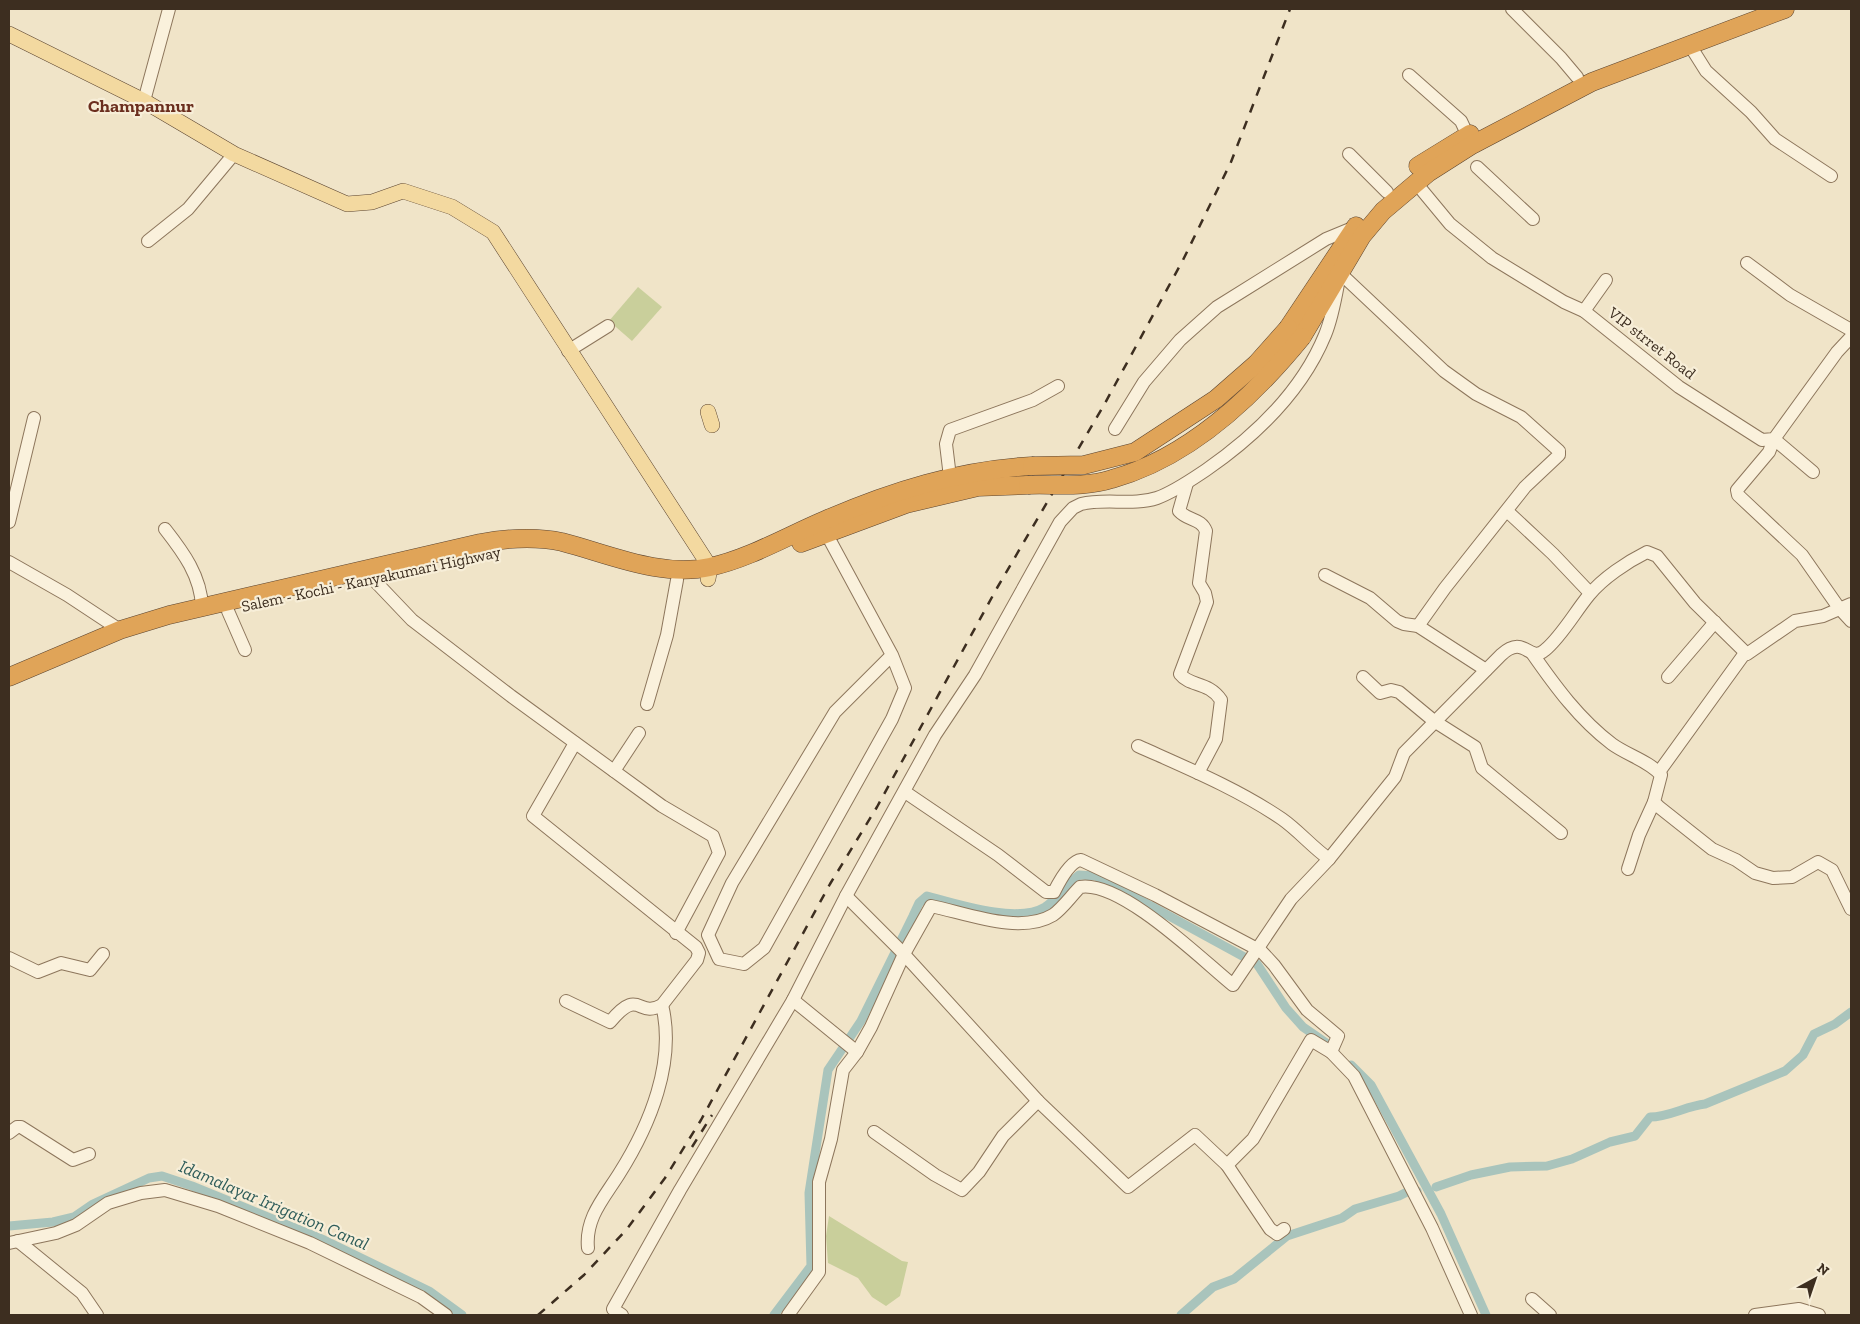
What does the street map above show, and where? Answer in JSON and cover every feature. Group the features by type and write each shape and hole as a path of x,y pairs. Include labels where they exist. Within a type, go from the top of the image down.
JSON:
{"highway":[{"name":"Salem - Kochi - Kanyakumari Highway","path":"9,688 117,643 228,611 484,552 526,549 560,553 647,575 677,580 741,569 889,508 979,479 1032,466 1084,464 1135,452 1216,399 1295,332 1340,273 1362,236 1383,211 1470,140 1577,78 1756,9"},
{"name":"Salem - Kochi - Kanyakumari Highway","path":"9,677 120,630 202,607 507,538 535,538 561,542 680,571 709,573 870,501 950,477 1028,485 1066,486 1112,480 1145,466 1177,449 1222,419 1275,370 1355,227 1387,192 1416,168 1592,82 1785,9"}],"main road":[{"path":"9,34 144,101 234,154 347,204 372,202 403,191 452,208 493,232 709,573"}],"street":[{"path":"144,101 169,9"},
{"path":"1512,9 1562,58 1577,78"},
{"path":"1689,44 1706,72 1751,112 1775,139 1831,176"},
{"path":"1409,75 1461,120 1470,140"},
{"path":"148,241 188,208 234,154"},
{"path":"1349,154 1387,192"},
{"path":"1477,167 1533,219"},
{"name":"VIP strret Road","path":"1416,183 1450,224 1492,258 1564,302 1584,311 1679,387 1731,422 1762,440 1774,439"},
{"path":"1115,429 1144,382 1180,340 1217,307 1326,239 1355,227"},
{"path":"1747,263 1790,295 1851,330"},
{"path":"615,1313 680,1190 793,1000 846,896 935,735 975,676 1060,522 1073,508 1091,502 1141,501 1156,498 1187,483 1229,454 1257,430 1286,398 1325,336 1340,273 1444,371 1476,394 1521,417 1556,446 1559,455 1531,480 1445,588 1418,626"},
{"path":"1584,311 1606,280"},
{"path":"568,351 608,326"},
{"path":"1851,337 1837,352 1774,439 1769,452 1738,490 1738,495 1802,555 1845,606 1851,622"},
{"path":"950,477 946,444 950,430 1033,400 1058,386"},
{"path":"9,522 34,418"},
{"path":"1774,439 1813,472"},
{"path":"1187,483 1178,507 1184,516 1199,521 1206,531 1199,584 1205,593 1207,602 1180,674 1184,679 1210,688 1220,700 1216,739 1198,772"},
{"path":"1507,511 1553,554 1590,593"},
{"path":"165,529 189,560 193,575 202,592 202,607"},
{"path":"826,533 892,655 905,688 892,719 764,948 744,964 719,959 708,935 732,883 835,712 892,655"},
{"path":"1532,653 1545,650 1590,593 1633,559 1647,552 1657,556 1695,603 1745,653"},
{"path":"9,562 67,595 120,630"},
{"path":"1325,574 1370,598 1404,624 1418,626 1486,670"},
{"path":"372,578 412,620 662,806 713,836 719,853 676,933"},
{"path":"646,704 667,635 677,580"},
{"path":"1658,772 1745,653 1795,621 1823,616 1845,606"},
{"path":"228,611 245,650"},
{"path":"1668,677 1715,622"},
{"path":"788,1315 819,1272 820,1226 818,1196 821,1167 831,1139 843,1070 857,1052 882,1005 902,952 931,906 978,918 1034,923 1055,913 1080,887 1087,886 1116,894 1138,906 1233,986 1291,899 1329,859 1396,777 1404,753 1434,721 1513,646 1519,646 1532,653 1556,688 1592,727 1612,744 1658,772 1661,779 1654,802 1639,835 1628,869"},
{"path":"1363,677 1380,693 1391,690 1400,692 1434,721 1475,747 1482,768 1561,833"},
{"path":"614,771 639,733"},
{"path":"566,1001 610,1022 628,1004 635,1003 650,1009 662,1005 697,960 699,953 696,947 676,933 533,816 575,743"},
{"path":"1138,746 1198,772 1283,820 1315,850 1329,859"},
{"path":"905,792 998,855 1046,892 1054,892 1072,865 1081,860 1155,895 1258,950 1274,965 1307,1010 1338,1036 1333,1047"},
{"path":"1654,802 1712,849 1736,860 1755,873 1773,878 1792,877 1818,862 1832,870 1851,909"},
{"path":"846,896 902,952 1038,1101 1128,1187 1195,1135 1227,1165 1270,1229 1276,1234 1284,1229"},
{"path":"9,958 38,972 62,964 90,970 103,954"},
{"path":"793,1000 857,1052"},
{"path":"588,1248 586,1234 590,1219 631,1154 644,1128 660,1078 666,1057 667,1037 662,1005"},
{"path":"1227,1165 1253,1139 1311,1040 1333,1047 1354,1076 1413,1190 1471,1315"},
{"path":"874,1132 935,1175 962,1190 979,1172 1003,1136 1038,1101"},
{"path":"9,1133 17,1127 21,1127 73,1160 89,1154"},
{"path":"14,1242 76,1225 108,1203 141,1193 166,1190 218,1206 310,1243 421,1297 446,1315"},
{"path":"14,1242 82,1293 96,1315"},
{"path":"1532,1299 1550,1315"},
{"path":"1755,1315 1799,1309 1819,1315"}],"green space":[{"path":"638,287 662,307 632,341 609,321"},
{"path":"829,1216 902,1261 908,1262 900,1296 886,1306 872,1297 858,1278 828,1263 826,1236"}],"waterway":[{"name":"Idamalayar Irrigation Canal","path":"774,1315 811,1266 809,1193 828,1070 861,1021 919,903 927,896 987,911 1019,914 1033,912 1045,907 1079,875 1096,876 1257,964 1286,1008 1303,1027 1335,1049"},
{"path":"1436,1187 1471,1175 1510,1167 1547,1166 1572,1159 1610,1142 1635,1136 1650,1117 1657,1117 1705,1104 1785,1071 1803,1055 1814,1034 1835,1024 1851,1012"},
{"name":"Idamalayar Irrigation Canal","path":"1351,1065 1371,1085 1441,1214 1486,1315"},
{"name":"Idamalayar Irrigation Canal","path":"9,1226 53,1222 74,1217 93,1204 149,1178 162,1176 192,1186 324,1240 429,1291 462,1315"},
{"path":"1181,1315 1213,1287 1234,1279 1287,1236 1342,1218 1355,1209 1399,1196 1413,1189 1417,1191"}],"railway":[{"path":"538,1315 584,1275 627,1229 665,1178 701,1120 830,884 877,807 997,588 1104,405 1183,260 1231,162 1290,9"},
{"path":"692,1147 712,1115"}],"district":[{"name":"Champannur","path":"141,106"}]}
